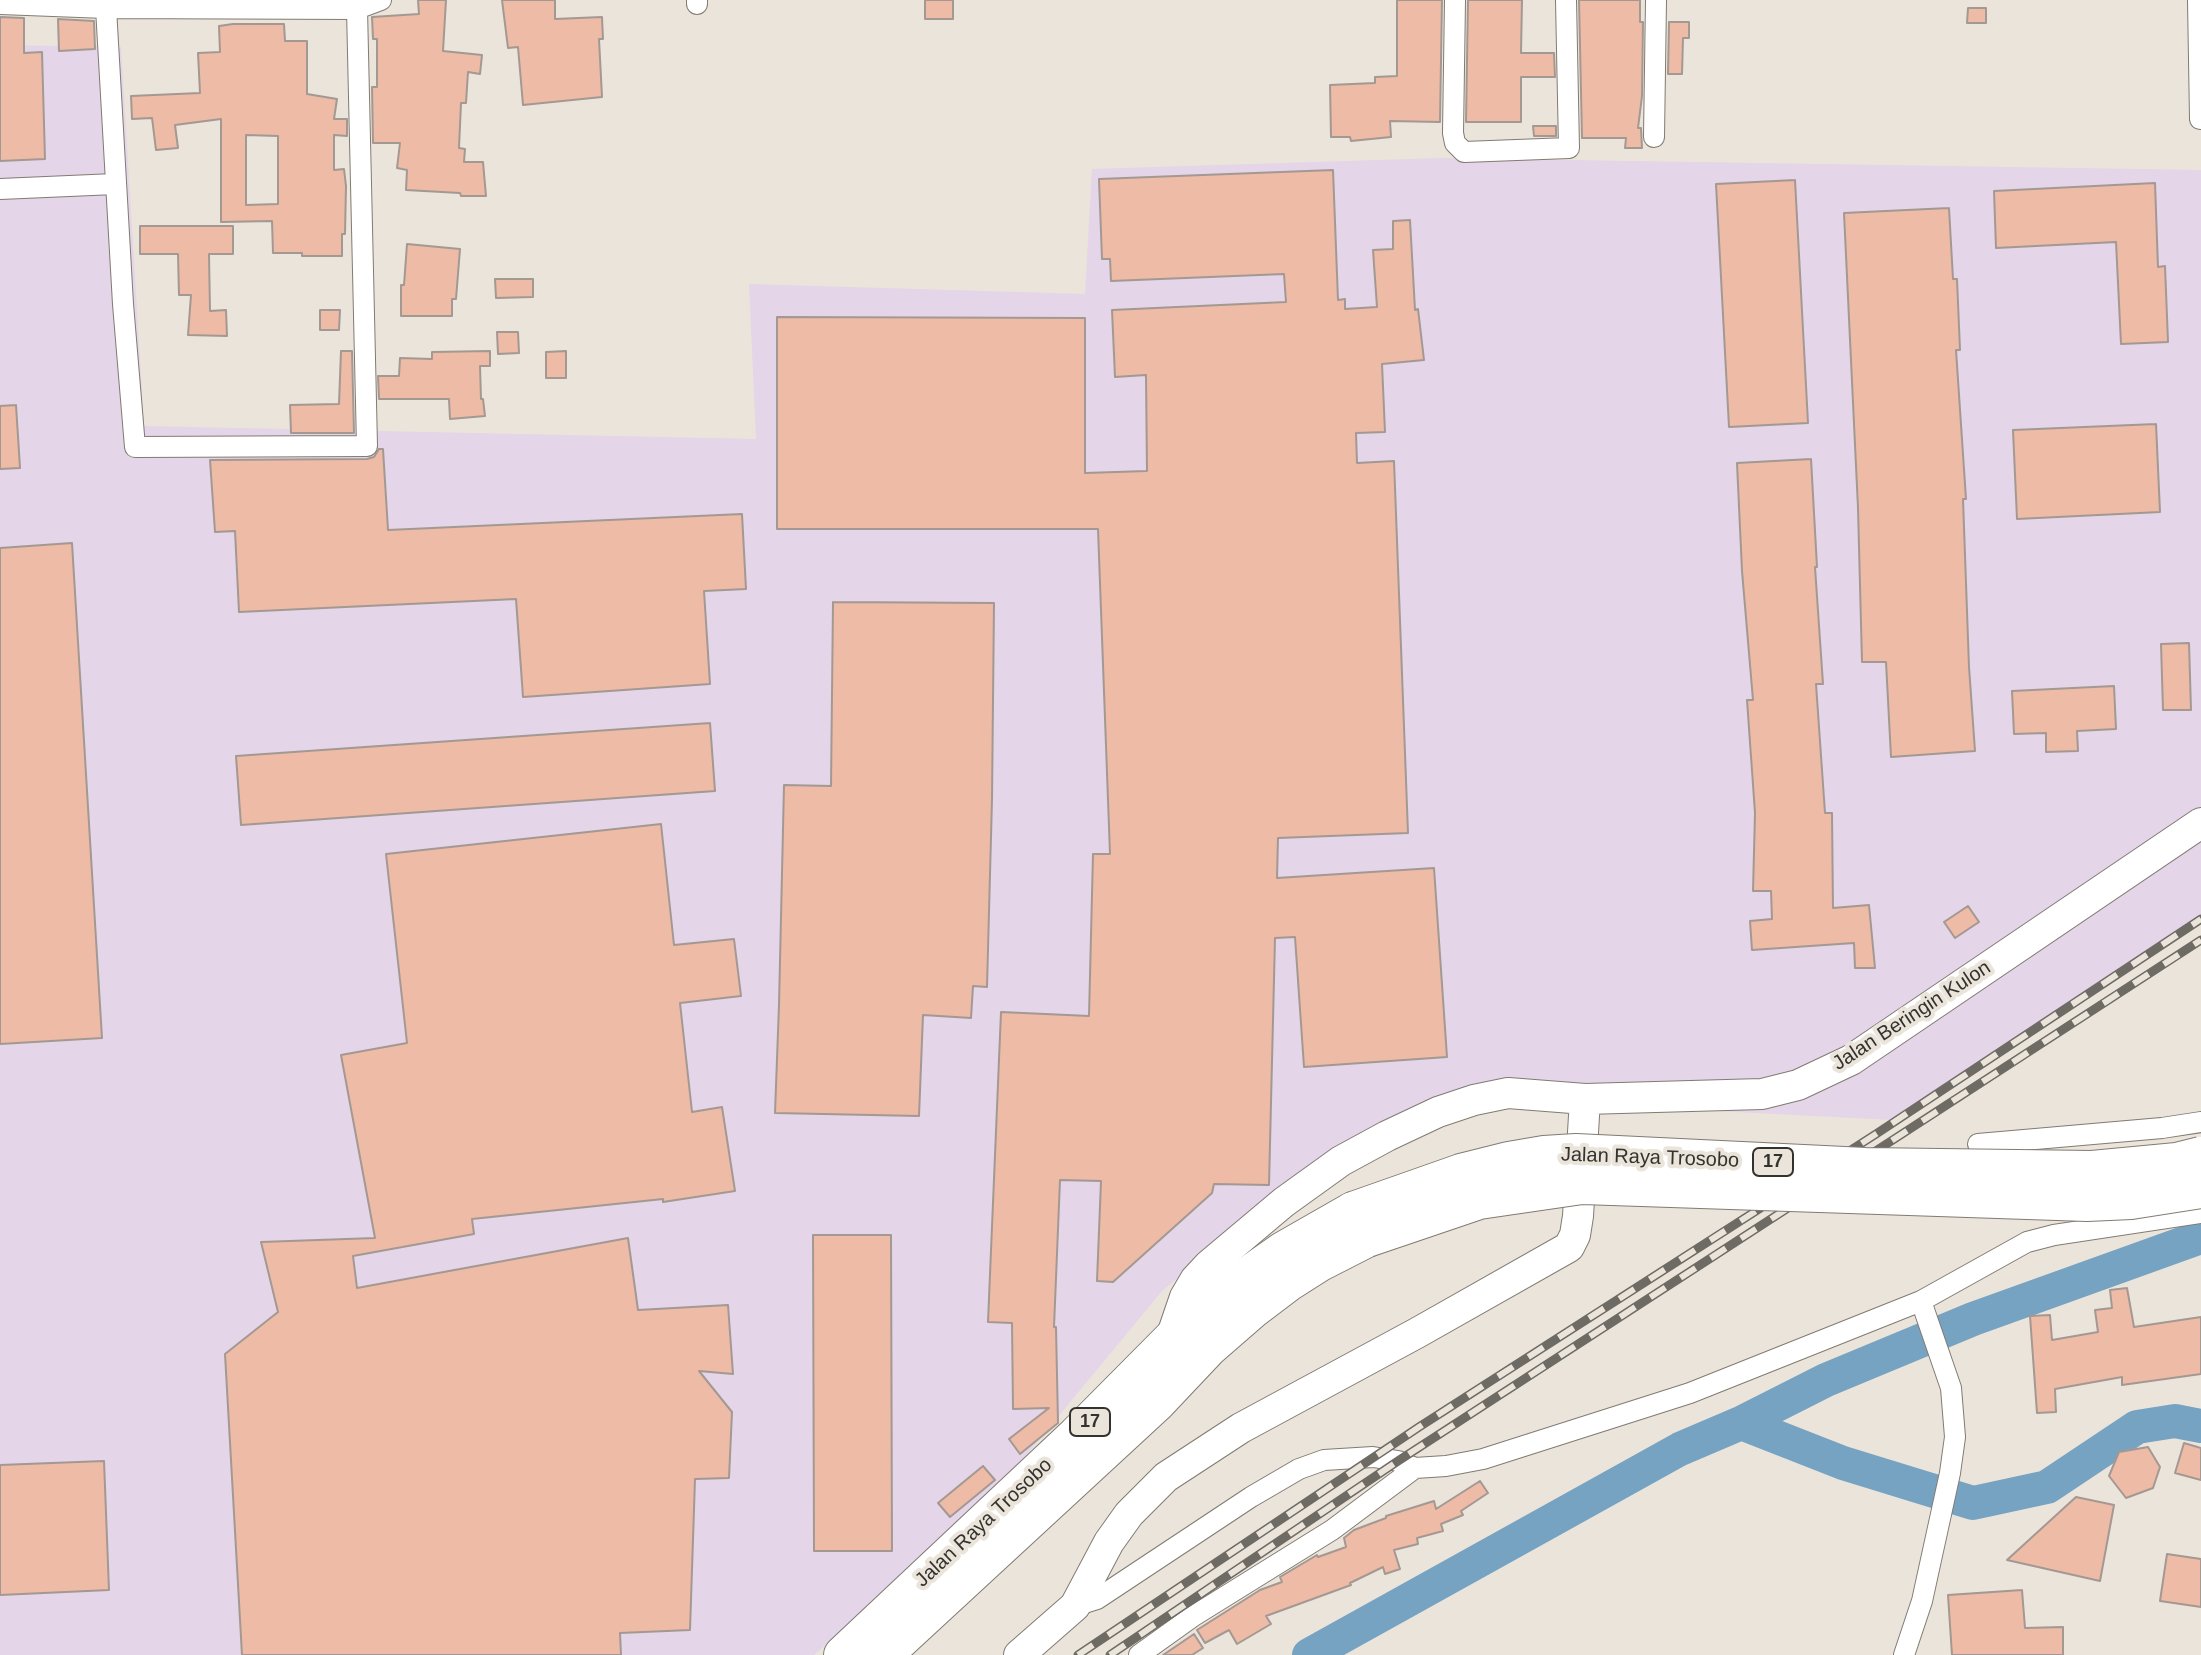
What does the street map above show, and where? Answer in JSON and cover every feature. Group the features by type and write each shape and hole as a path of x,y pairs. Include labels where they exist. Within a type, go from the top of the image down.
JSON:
{"highway":[{"name":"Jalan Raya Trosobo","path":"883,1655 1254,1308 1320,1262 1360,1225 1461,1173 1544,1155 1605,1154 1865,1167 2092,1170 2177,1162 2201,1156"},
{"name":"Jalan Raya Trosobo","path":"843,1655 1077,1435 1205,1306 1283,1251 1360,1225 1517,1193 1582,1185 2087,1202 2131,1200 2201,1189"}],"street":[{"path":"0,4 51,3 106,8 357,9 381,0"},
{"path":"1455,0 1453,133 1455,143 1464,152 1569,148 1566,0"},
{"path":"1654,137 1656,0"},
{"path":"2198,0 2200,119"},
{"path":"106,8 115,184 135,447 367,446 357,9"},
{"path":"0,189 115,184"},
{"name":"Jalan Beringin Kulon","path":"1169,1342 1185,1297 1202,1273 1284,1202 1341,1161 1387,1136 1438,1112 1508,1093 1585,1099 1762,1094 1798,1085 1851,1060 2201,823"},
{"path":"1019,1655 1075,1606 1109,1542 1129,1514 1166,1477 1241,1428 1569,1247 1575,1235 1578,1216 1585,1099"},
{"path":"1978,1144 2201,1122"},
{"path":"2023,1140 2027,1228"},
{"path":"1075,1606 1097,1599 1251,1497 1299,1469 1324,1460 1373,1457 1398,1461 1415,1468 1483,1459 1690,1393 1921,1301 2027,1228 2054,1235 2201,1213"},
{"path":"1904,1655 1922,1601 1955,1437 1951,1388 1921,1301"},
{"path":"1139,1655 1192,1617 1332,1530 1415,1468"}],"shaded area":[{"path":"0,45 121,47 144,426 756,439 749,284 1085,294 1092,169 1443,158 2201,170 2201,919 1893,1120 1637,1107 1499,1086 1286,1189 1162,1291 971,1522 814,1655 0,1655"}],"building":[{"path":"418,0 446,0 443,51 482,55 480,74 468,72 466,103 461,103 459,148 465,149 464,162 483,162 486,196 406,190 407,170 397,168 400,143 373,143 372,87 377,87 377,39 373,39 372,17 419,14"},
{"path":"502,0 555,0 555,19 602,17 603,39 599,39 602,97 523,105 518,47 508,48"},
{"path":"925,0 953,0 953,19 925,19"},
{"path":"1397,0 1442,0 1440,122 1390,121 1391,137 1351,141 1350,137 1331,137 1330,85 1375,83 1375,77 1397,76"},
{"path":"1468,0 1522,0 1521,53 1554,53 1555,77 1521,77 1521,122 1466,122"},
{"path":"1579,0 1640,0 1640,22 1643,22 1642,96 1638,128 1641,128 1642,148 1625,148 1626,138 1582,138"},
{"path":"1968,8 1986,8 1986,23 1967,23"},
{"path":"0,17 24,18 24,53 42,52 45,159 0,161"},
{"path":"58,19 94,21 95,49 59,51"},
{"path":"1669,22 1689,22 1689,38 1683,38 1682,74 1668,74"},
{"path":"284,24 285,41 307,41 307,94 337,99 334,119 347,119 347,136 334,135 334,170 344,169 346,186 342,256 273,253 272,221 221,222 221,119 175,125 178,148 156,150 152,118 132,119 131,96 200,93 198,53 220,52 219,26","holes":["246,135 278,136 278,204 246,205"]},
{"path":"1533,126 1556,126 1556,136 1534,136"},
{"path":"1333,170 1338,300 1345,299 1345,309 1377,307 1373,250 1393,249 1393,221 1410,220 1415,310 1418,309 1424,360 1382,364 1385,432 1356,433 1357,463 1394,461 1408,833 1278,838 1277,878 1434,868 1447,1057 1304,1067 1295,937 1275,938 1269,1185 1214,1184 1212,1193 1113,1282 1097,1281 1101,1181 1060,1180 1054,1327 1058,1423 1020,1454 1009,1439 1049,1408 1013,1409 1012,1323 988,1322 1001,1012 1089,1016 1093,854 1110,854 1098,529 777,529 777,317 1085,318 1085,473 1147,471 1146,375 1115,377 1112,310 1286,302 1284,274 1111,281 1110,259 1102,259 1099,179"},
{"path":"1795,180 1808,423 1729,427 1716,184"},
{"path":"2155,183 2158,267 2165,266 2168,342 2121,344 2116,242 1996,248 1994,191"},
{"path":"1949,208 1953,279 1957,279 1960,350 1956,350 1966,499 1963,499 1975,751 1891,757 1886,662 1862,662 1844,213"},
{"path":"140,226 233,226 233,254 209,254 210,311 226,310 227,336 188,335 191,295 179,295 178,254 140,254"},
{"path":"407,244 460,249 452,316 401,316 401,285 404,285"},
{"path":"495,279 533,279 533,297 496,298"},
{"path":"320,310 340,310 339,330 320,330"},
{"path":"497,332 518,332 519,353 498,354"},
{"path":"341,351 352,351 354,433 291,433 290,405 339,404"},
{"path":"490,351 490,366 480,366 485,416 450,419 449,399 379,399 378,376 399,376 400,358 432,359 432,352"},
{"path":"566,351 566,378 546,378 546,352"},
{"path":"16,405 20,468 0,469 0,406"},
{"path":"2156,424 2160,512 2017,519 2013,430"},
{"path":"379,449 383,449 388,530 742,514 746,589 704,591 710,684 523,697 516,599 239,612 235,531 215,532 210,460 367,459 374,457"},
{"path":"1811,459 1823,684 1816,684 1825,813 1832,813 1833,908 1869,905 1875,968 1855,968 1854,943 1752,950 1750,921 1772,919 1771,891 1753,891 1755,813 1747,700 1753,700 1737,463"},
{"path":"72,543 102,1038 0,1044 0,548"},
{"path":"833,602 994,603 987,987 973,986 971,1018 923,1015 919,1116 775,1113 784,785 831,786"},
{"path":"2189,643 2191,710 2163,710 2161,644"},
{"path":"2114,686 2116,729 2077,731 2078,751 2046,752 2046,733 2014,734 2012,691"},
{"path":"710,723 715,791 241,825 236,756"},
{"path":"661,824 674,945 734,939 741,996 680,1003 692,1112 722,1107 735,1191 663,1202 663,1199 472,1219 474,1234 353,1256 357,1288 628,1238 638,1310 728,1305 733,1374 699,1371 732,1412 729,1478 695,1479 690,1630 620,1633 621,1655 242,1655 225,1354 278,1312 261,1242 375,1238 341,1055 407,1043 386,854"},
{"path":"1968,906 1979,922 1955,938 1944,922"},
{"path":"813,1235 891,1235 892,1551 814,1551"},
{"path":"2127,1288 2134,1327 2201,1317 2201,1374 2122,1385 2122,1377 2055,1389 2056,1412 2037,1413 2030,1316 2050,1315 2052,1340 2098,1332 2095,1310 2112,1308 2110,1290"},
{"path":"2184,1443 2201,1448 2201,1480 2175,1473"},
{"path":"2148,1447 2160,1467 2153,1488 2126,1498 2109,1476 2119,1452"},
{"path":"104,1461 109,1590 0,1595 0,1465"},
{"path":"983,1466 995,1480 950,1517 938,1503"},
{"path":"1480,1481 1488,1493 1461,1511 1463,1515 1441,1524 1443,1531 1417,1538 1418,1544 1394,1550 1400,1569 1385,1574 1383,1567 1351,1585 1266,1616 1271,1624 1237,1644 1229,1630 1205,1643 1197,1630 1260,1590 1282,1582 1280,1577 1317,1555 1346,1547 1344,1538 1354,1530 1434,1501 1436,1509"},
{"path":"2076,1497 2114,1505 2100,1581 2007,1560"},
{"path":"2167,1554 2201,1559 2201,1607 2160,1601"},
{"path":"2022,1590 2025,1628 2063,1627 2063,1655 1952,1655 1948,1595"},
{"path":"1194,1634 1203,1648 1192,1655 1163,1655"}],"waterway":[{"path":"1741,1423 1826,1380 1973,1319 2201,1237"},
{"path":"1309,1655 1680,1449 1741,1423 1843,1463 1973,1503 2047,1487 2137,1427 2175,1421 2201,1426"}],"railway":[{"path":"1078,1655 1419,1427 1876,1134 2201,919"},
{"path":"1110,1655 1398,1461 2201,940"}]}
